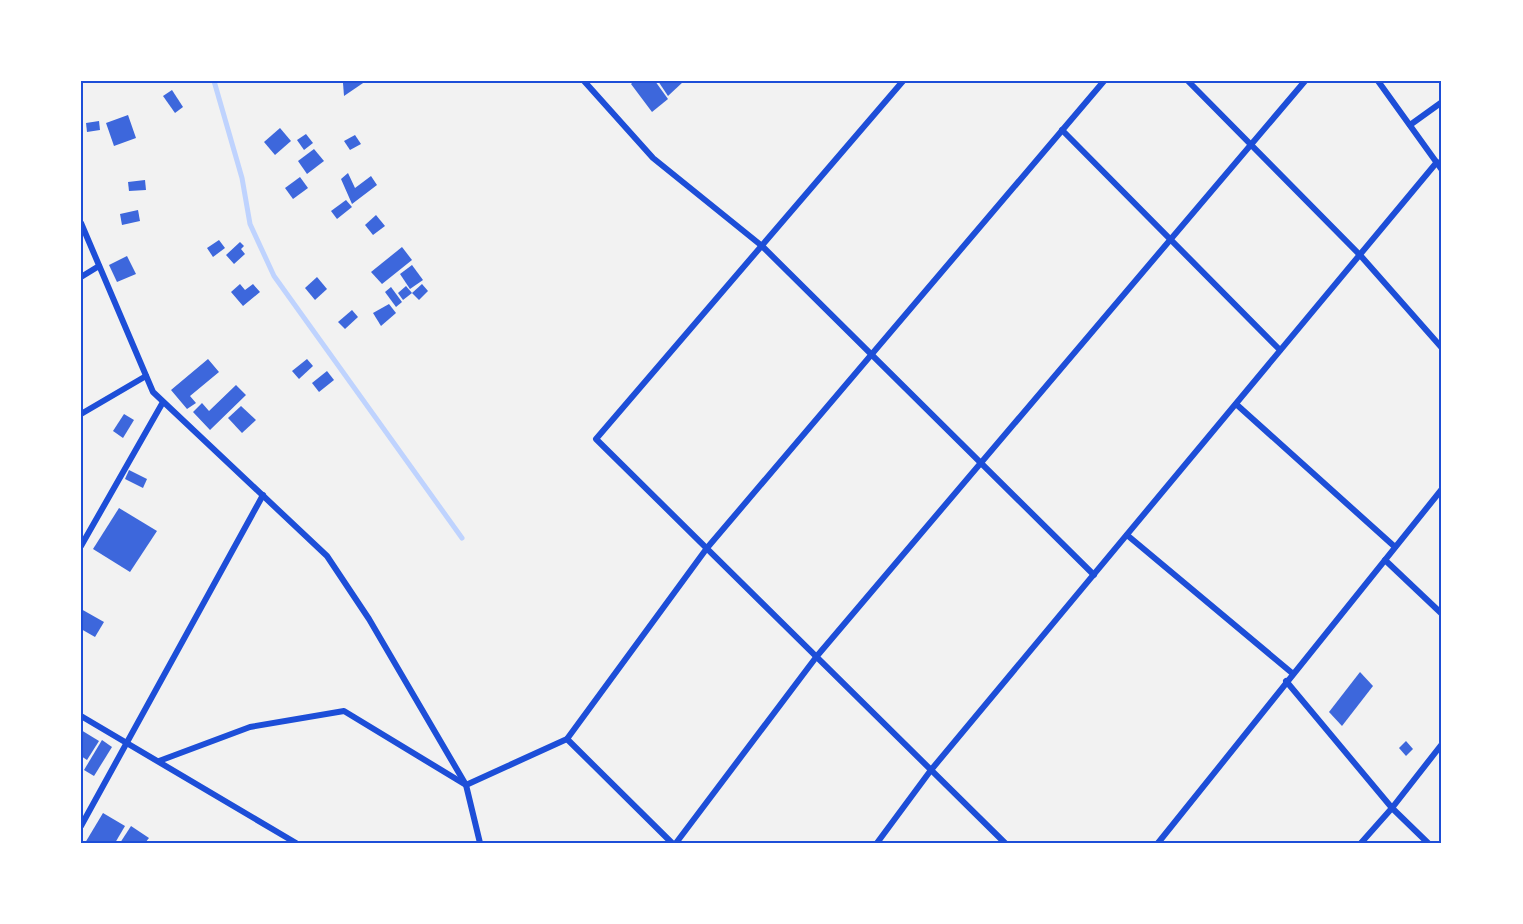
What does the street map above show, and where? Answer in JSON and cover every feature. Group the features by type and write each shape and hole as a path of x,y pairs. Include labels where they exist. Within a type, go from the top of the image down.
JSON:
{"street":[{"path":"584,81 653,158 762,246 1094,575"},
{"path":"903,81 597,439 1005,843"},
{"path":"466,785 567,738 707,548 1104,81"},
{"path":"1188,81 1360,255 1442,348"},
{"path":"676,843 817,657 1305,81"},
{"path":"1378,81 1442,170"},
{"path":"1410,125 1442,102"},
{"path":"1062,130 1280,350"},
{"path":"876,843 931,770 1437,162"},
{"path":"81,223 153,392 327,556 369,619 466,785 480,843"},
{"path":"81,277 99,266"},
{"path":"81,414 146,376"},
{"path":"81,546 163,402"},
{"path":"1236,404 1395,547"},
{"path":"1158,843 1292,673 1442,489"},
{"path":"81,826 262,495"},
{"path":"1127,535 1292,673"},
{"path":"1385,560 1442,614"},
{"path":"1286,681 1392,808 1428,843"},
{"path":"159,761 250,727 344,711 466,785"},
{"path":"81,716 296,843"},
{"path":"567,738 672,843"},
{"path":"1361,843 1392,808 1442,744"}],"building":[{"path":"366,81 344,96 343,83"},
{"path":"634,81 655,81 668,99 652,112 631,84"},
{"path":"658,81 684,81 668,96"},
{"path":"172,90 183,107 175,113 163,96"},
{"path":"128,115 136,138 114,146 106,123"},
{"path":"99,121 100,130 87,132 86,123"},
{"path":"280,128 291,141 275,155 264,142"},
{"path":"306,134 313,143 304,150 297,140"},
{"path":"355,135 361,144 350,150 344,141"},
{"path":"314,149 324,161 307,174 298,161"},
{"path":"348,173 355,188 371,176 377,185 352,204 341,179"},
{"path":"300,177 308,188 293,199 285,188"},
{"path":"145,180 146,190 129,191 128,182"},
{"path":"346,200 352,207 337,219 331,211"},
{"path":"138,210 140,221 122,225 120,214"},
{"path":"376,215 385,226 373,235 365,225"},
{"path":"219,240 225,248 213,257 207,248"},
{"path":"240,242 244,246 241,249 245,254 234,264 226,255"},
{"path":"402,247 412,260 382,284 371,272"},
{"path":"127,256 136,274 117,282 109,265"},
{"path":"412,265 423,280 410,289 400,274"},
{"path":"317,277 327,289 315,300 305,288"},
{"path":"240,284 245,290 253,284 260,292 243,306 231,292"},
{"path":"422,284 428,291 419,300 412,293"},
{"path":"406,286 412,293 403,300 398,293"},
{"path":"391,287 402,302 396,307 385,292"},
{"path":"389,304 396,313 381,326 373,313"},
{"path":"352,310 358,317 345,329 338,322"},
{"path":"208,359 219,372 190,396 196,403 187,409 171,390"},
{"path":"307,359 313,366 299,379 292,371"},
{"path":"327,371 334,380 319,392 312,383"},
{"path":"236,385 246,395 210,430 193,412 202,403 209,411"},
{"path":"241,406 256,420 242,433 228,418"},
{"path":"124,414 134,420 123,438 113,431"},
{"path":"129,470 147,479 143,488 125,479"},
{"path":"119,508 157,531 130,572 93,549"},
{"path":"81,609 104,622 95,637 81,629"},
{"path":"1360,672 1373,686 1342,726 1329,712"},
{"path":"81,730 99,741 87,760 81,756"},
{"path":"102,740 112,747 94,776 84,770"},
{"path":"1406,741 1413,749 1406,756 1399,748"},
{"path":"103,813 125,826 115,843 85,843"},
{"path":"131,826 149,838 145,843 120,843"}],"waterway":[{"path":"214,81 242,178 250,224 274,276 462,538"}]}
